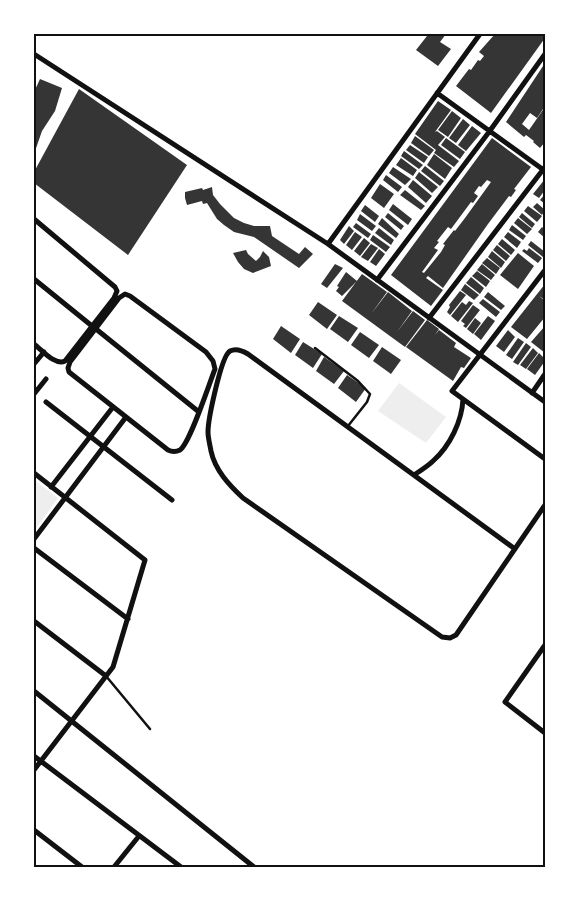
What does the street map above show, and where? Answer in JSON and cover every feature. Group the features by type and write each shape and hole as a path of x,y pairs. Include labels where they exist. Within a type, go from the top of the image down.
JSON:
{"street":[{"path":"328,244 480,34"},
{"path":"377,280 489,132 545,54"},
{"path":"34,63 35,55 328,244 545,402"},
{"path":"429,318 545,169 489,132 437,93"},
{"path":"34,219 115,287 116,294 94,328 70,362 69,372 168,450 176,452 183,447 199,412 215,369 213,361 206,352 125,294 119,298 94,328 66,361 56,362 34,344"},
{"path":"545,270 452,391 545,459"},
{"path":"34,279 199,412"},
{"path":"515,549 242,351 229,351 222,362 208,430 211,452 218,470 230,486 243,498 442,637 450,638 456,635 515,549 545,505"},
{"path":"34,364 44,352"},
{"path":"532,393 545,374"},
{"path":"34,394 46,379"},
{"path":"414,475 433,461 448,443 458,422 463,398"},
{"path":"46,402 172,500"},
{"path":"51,487 113,407"},
{"path":"34,539 126,417"},
{"path":"34,474 145,560 116,660 106,676 34,770"},
{"path":"34,548 128,620"},
{"path":"34,620 106,676"},
{"path":"545,645 505,702 545,734"},
{"path":"34,690 254,867"},
{"path":"34,756 181,867"},
{"path":"34,830 82,867"},
{"path":"114,867 139,836"}],"lane":[{"path":"315,348 358,381 370,394 367,402 348,427"},
{"path":"106,676 150,730"}],"shaded area":[{"path":"399,383 446,417 426,443 378,411"},
{"path":"34,480 58,498 34,531"}],"building":[{"path":"424,34 446,34 440,42 451,49 438,66 416,50 427,36"},
{"path":"495,34 545,34 545,38 491,113 456,86 469,69 471,70 478,60 480,61 484,56 479,52"},
{"path":"545,63 545,106 537,118 530,113 522,124 529,130 545,107 545,142 540,148 534,141 526,135 524,137 506,122"},
{"path":"40,79 62,88 55,111 42,131 34,154 34,92"},
{"path":"79,89 187,165 128,255 34,183 34,172"},
{"path":"438,101 451,110 435,132 437,131 445,137 438,145 459,161 454,167 434,153 436,150 415,134"},
{"path":"452,111 461,118 448,137 438,130"},
{"path":"463,119 470,125 456,143 449,138"},
{"path":"472,126 481,133 466,151 458,145"},
{"path":"415,136 434,150 429,156 411,143"},
{"path":"446,138 465,152 460,159 441,145"},
{"path":"492,138 531,167 443,288 428,276 426,278 443,290 431,306 391,275","holes":["487,180 491,182 455,231 443,244 445,245 441,252 424,273 422,272 438,250 434,248 439,242 437,241 448,227 451,229 471,202 473,203 478,196 474,193 479,186 481,187"]},
{"path":"410,145 428,157 424,163 406,150"},
{"path":"404,151 423,165 419,169 401,156"},
{"path":"434,154 452,168 445,179 427,165"},
{"path":"401,158 417,170 413,176 396,165"},
{"path":"425,166 444,181 440,186 421,171"},
{"path":"393,167 411,179 405,185 389,173"},
{"path":"419,172 438,187 432,193 415,178"},
{"path":"386,175 402,187 398,192 383,180"},
{"path":"545,179 545,190 539,198 533,194"},
{"path":"413,180 432,196 426,203 408,187"},
{"path":"380,184 394,194 384,208 371,198"},
{"path":"212,187 213,195 234,218 254,226 270,226 272,236 299,254 305,247 313,254 299,268 254,237 234,232 224,225 217,219 207,203 203,204 202,201 187,205 185,192"},
{"path":"405,190 425,206 421,210 400,195"},
{"path":"545,194 545,204 540,200"},
{"path":"537,203 545,210 542,215 533,207"},
{"path":"393,204 412,219 408,225 389,210"},
{"path":"365,205 379,216 375,222 361,211"},
{"path":"528,206 542,216 537,222 524,211"},
{"path":"388,213 404,226 401,230 385,217"},
{"path":"522,213 535,224 532,228 519,217"},
{"path":"360,214 376,226 372,231 357,220"},
{"path":"382,218 399,234 396,238 378,224"},
{"path":"518,218 532,229 527,234 514,223"},
{"path":"356,223 371,234 368,238 353,227"},
{"path":"512,225 526,236 523,240 509,230"},
{"path":"349,226 354,231 344,244 340,240"},
{"path":"542,227 545,230 545,238 538,232"},
{"path":"379,228 394,240 391,245 375,233"},
{"path":"355,232 362,237 352,250 346,245"},
{"path":"508,232 521,242 517,248 504,237"},
{"path":"373,235 390,247 386,252 370,240"},
{"path":"364,238 370,243 360,256 354,251"},
{"path":"502,239 515,250 511,255 498,244"},
{"path":"531,241 545,252 543,257 528,245"},
{"path":"371,244 378,248 368,261 361,257"},
{"path":"497,245 510,256 506,261 493,250"},
{"path":"529,248 542,258 538,263 522,251 524,249 527,251"},
{"path":"379,249 385,254 376,266 370,262"},
{"path":"246,250 256,261 263,251 269,257 271,266 253,273 244,269 233,253"},
{"path":"492,251 505,262 501,268 488,257"},
{"path":"518,253 534,266 518,289 500,275"},
{"path":"487,258 500,268 496,274 482,263"},
{"path":"335,264 343,268 327,288 321,284"},
{"path":"482,264 495,275 491,280 477,270"},
{"path":"477,271 490,281 486,287 472,276"},
{"path":"346,272 357,281 342,296 336,291"},
{"path":"362,274 387,292 371,314 388,292 412,311 397,332 413,311 425,320 405,347 342,301"},
{"path":"471,277 484,288 480,294 466,283"},
{"path":"465,284 479,295 474,300 461,290"},
{"path":"545,284 545,300 539,296 545,301 545,317 527,339 511,327"},
{"path":"460,291 466,295 450,315 447,312 450,307 449,305"},
{"path":"488,292 505,306 501,310 484,297"},
{"path":"483,299 500,312 496,317 479,303"},
{"path":"469,301 473,303 458,322 451,316 462,302 466,305"},
{"path":"318,302 337,315 327,329 309,315"},
{"path":"473,305 480,310 466,328 463,326 465,324 461,321"},
{"path":"339,316 358,328 348,342 330,329"},
{"path":"488,316 495,321 481,340 474,334"},
{"path":"475,318 481,323 473,334 467,329"},
{"path":"427,320 439,329 435,335 439,330 456,343 454,347 471,358 464,368 461,367 453,381 406,347"},
{"path":"281,326 300,339 291,353 273,339"},
{"path":"545,326 545,353 531,342"},
{"path":"508,330 515,337 504,352 496,346"},
{"path":"360,332 379,345 369,358 351,345"},
{"path":"518,338 524,342 512,359 506,355"},
{"path":"303,342 322,354 313,368 295,355"},
{"path":"526,343 531,347 518,365 513,362"},
{"path":"382,347 401,360 391,374 373,361"},
{"path":"533,348 538,353 526,369 520,365"},
{"path":"539,353 545,361 535,375 527,369"},
{"path":"324,357 344,371 334,384 316,371"},
{"path":"347,375 366,388 356,402 338,388"}]}
